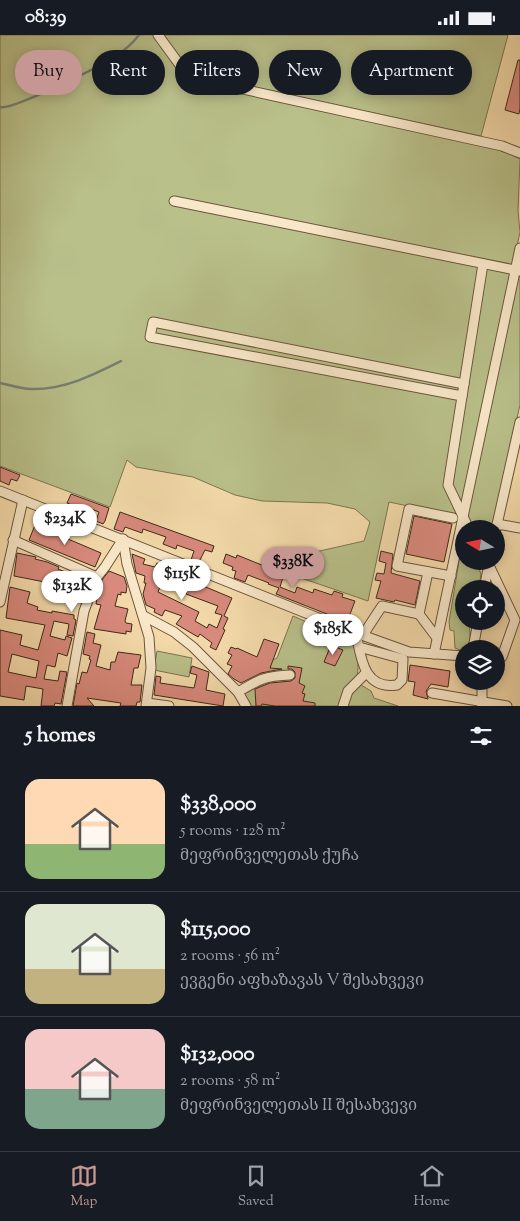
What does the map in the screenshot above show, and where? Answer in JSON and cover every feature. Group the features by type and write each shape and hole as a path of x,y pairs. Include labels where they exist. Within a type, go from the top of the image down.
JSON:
{"street":[{"path":"158,35 185,71 197,79 502,147 520,153"},
{"path":"174,201 518,271"},
{"path":"434,654 518,271 520,248"},
{"path":"465,520 448,485 483,264"},
{"path":"462,396 150,337 153,321 464,384"},
{"path":"499,520 520,422"},
{"path":"0,491 359,634 409,652 455,655"},
{"path":"0,602 23,500"},
{"path":"451,576 398,566 409,509 452,518"},
{"path":"505,527 520,528"},
{"path":"67,706 84,611 97,577 123,539"},
{"path":"123,539 127,564 149,637 151,668 146,704 168,706"},
{"path":"13,540 97,577"},
{"path":"492,570 518,621 505,650"},
{"path":"419,614 428,572"},
{"path":"359,647 403,659 402,680 397,685 388,687 370,678 366,673 359,647 359,634 382,606 419,614 437,638"},
{"path":"144,616 168,629 193,647 238,692 246,706"},
{"path":"149,637 154,631 168,629"},
{"path":"343,706 348,691 366,673"},
{"path":"238,692 269,676 290,675"},
{"path":"482,690 482,704"},
{"path":"432,693 482,704 507,706"}],"green space":[{"path":"0,35 160,35 158,42 164,50 92,50 92,95 165,95 165,52 175,67 175,95 250,95 501,149 520,159 518,211 520,232 460,517 389,502 368,601 278,570 302,555 364,541 370,522 355,509 327,503 262,501 235,495 193,477 136,467 127,460 110,507 0,466"},
{"path":"162,35 508,35 481,136 291,95 341,95 341,50 269,50 269,90 259,88 259,50 175,50 175,53"},
{"path":"518,276 520,276 520,405 494,520 466,520"},
{"path":"458,570 480,570 480,580 456,580"},
{"path":"455,586 455,630 470,630 470,640 455,640 455,648 454,631 450,630 449,622"},
{"path":"293,616 354,643 358,662 356,682 371,691 374,698 398,706 251,706 240,689 258,679 268,662 277,658"},
{"path":"157,651 192,658 189,677 154,670"}],"building":[{"path":"518,60 520,60 519,114 505,110"},
{"path":"0,467 20,475 17,481 11,479 9,485 0,481"},
{"path":"71,494 109,508 103,524 96,521 99,512 86,507 83,514 78,512 79,508 67,503"},
{"path":"120,512 214,546 212,552 205,550 199,562 191,560 194,551 177,545 176,549 163,544 166,537 143,529 142,533 125,527 123,532 114,529"},
{"path":"414,516 452,524 444,562 406,554"},
{"path":"35,525 101,553 95,567 29,540"},
{"path":"381,551 393,554 391,573 420,581 415,605 376,598 381,581 375,580 377,573 384,574 386,563 379,561"},
{"path":"17,553 36,557 35,559 59,567 58,569 65,572 65,574 88,582 81,603 60,596 62,589 55,586 55,584 14,576"},
{"path":"132,554 145,559 143,564 155,567 157,563 177,572 171,588 161,584 158,592 199,612 195,621 207,628 209,624 217,628 222,615 215,613 218,606 186,594 189,585 199,589 201,585 232,598 224,616 228,618 223,629 225,630 216,650 210,647 212,643 200,634 198,637 176,624 182,616 165,610 162,616 154,612 155,609 146,605 143,594 146,583 144,583 145,576 136,573"},
{"path":"226,554 236,558 237,555 284,574 280,587 295,593 297,587 313,593 314,589 332,595 334,591 343,594 342,597 355,601 347,622 276,594 279,588 269,583 248,575 245,582 234,578 236,571 232,570 233,567 223,563"},
{"path":"109,571 124,577 127,586 126,593 121,592 121,595 118,594 115,606 128,609 125,621 132,624 131,632 126,631 126,634 94,629 101,605 96,604 98,591 102,580"},
{"path":"10,587 30,592 27,603 38,607 37,610 74,615 76,620 73,636 67,635 69,624 54,621 50,636 65,640 66,636 72,638 67,656 58,653 55,667 47,665 44,679 58,681 60,671 67,672 61,704 55,703 54,706 41,706 43,689 26,686 24,700 0,696 0,630 22,635 20,645 38,650 45,625 6,618","holes":["12,654 39,661 36,678 8,672"]},
{"path":"87,632 95,634 93,643 101,645 96,666 110,670 111,662 115,662 118,652 141,655 138,668 134,668 131,685 142,685 140,702 137,702 136,706 120,706 121,703 87,698 94,706 73,706 77,683 79,684 82,672 87,673 91,660 89,659 90,656 83,654"},
{"path":"264,639 279,644 270,668 282,669 261,673 241,683 228,674 232,666 227,664 232,655 228,653 231,647 257,657"},
{"path":"331,645 343,650 335,666 324,662"},
{"path":"410,665 450,671 448,687 431,684 426,691 428,699 413,695 415,682 408,681"},
{"path":"192,666 209,672 206,690 225,694 223,706 154,695 156,676 161,677 160,683 194,688 197,675 190,673"},
{"path":"288,666 302,668 299,683 305,686 302,693 305,694 303,701 315,703 315,706 275,706 262,704 261,706 256,706 255,689 270,683 291,681 295,678 295,672 292,669 288,669"}],"waterway":[{"path":"0,107 21,102 38,95 108,61 131,44 139,35"},
{"path":"0,383 27,389 55,387 89,376 121,361"}]}
